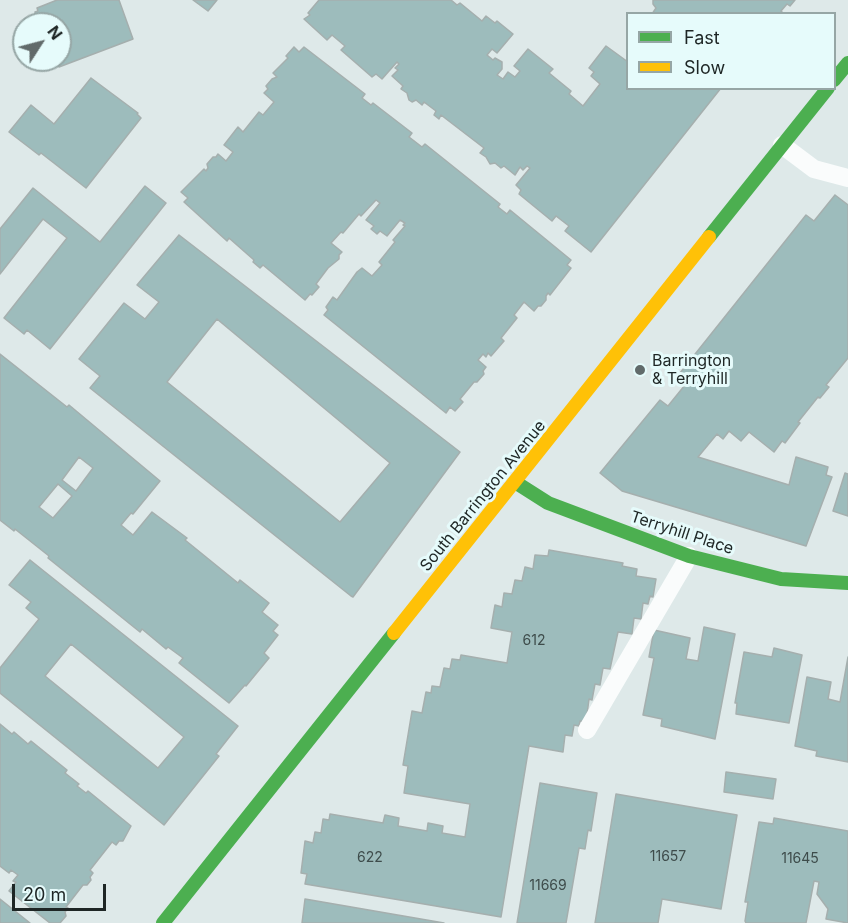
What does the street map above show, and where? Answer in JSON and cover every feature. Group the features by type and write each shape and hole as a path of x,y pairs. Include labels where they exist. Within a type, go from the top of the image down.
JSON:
{"street":[{"path":"836,78 848,63"},
{"name":"South Barrington Avenue","path":"163,923 826,90"},
{"name":"Terryhill Place","path":"515,482 548,503 689,556 781,579 848,584"}],"lane":[{"path":"782,145 814,169 848,178"},
{"path":"587,730 689,556"}],"building":[{"path":"57,0 119,0 133,39 72,62 72,12 35,12 38,11 37,8"},
{"path":"193,0 217,0 208,11"},
{"path":"319,0 451,0 457,5 460,3 482,21 486,16 495,23 497,21 513,34 497,53 492,49 487,55 493,60 495,58 502,62 502,69 497,75 503,79 508,72 515,77 520,71 514,66 528,49 553,69 549,73 571,91 569,94 583,106 600,84 591,76 594,72 589,68 606,46 626,61 626,90 719,90 591,252 565,231 569,226 556,216 552,221 519,194 521,190 516,185 530,168 527,166 523,170 520,167 515,175 504,166 501,168 495,163 490,164 480,153 484,148 441,115 439,119 434,115 436,111 424,102 422,105 416,100 412,102 409,100 407,93 401,89 403,86 392,76 398,70 395,68 399,64 397,62 382,79 376,74 372,77 341,50 345,46 332,35 327,40 304,19 310,15 308,13"},
{"path":"653,0 795,0 790,6 787,4 782,12 653,12 656,8"},
{"path":"294,47 299,52 304,47 365,94 362,98 371,105 373,103 412,133 409,137 422,147 425,144 500,204 498,207 507,214 510,210 571,260 567,265 571,268 550,295 548,293 541,306 534,311 524,302 514,315 517,318 501,338 504,341 491,356 488,353 486,357 483,354 478,360 486,367 484,374 460,399 463,402 455,411 450,407 446,413 324,315 333,297 337,300 357,272 362,268 372,276 382,265 379,262 395,242 393,240 405,226 403,225 405,223 400,220 387,236 380,231 377,234 371,229 374,226 366,220 380,203 376,200 331,243 342,252 339,259 328,268 316,284 319,287 305,300 263,265 260,268 229,238 227,241 184,202 188,198 181,192 204,169 206,171 207,164 213,157 218,154 226,161 233,152 224,145 238,127 243,132 259,112 263,115 274,102 264,93 268,89 266,86 277,77 273,73 288,58 286,56"},
{"path":"91,78 138,113 141,118 86,188 41,153 39,155 9,132 31,105 54,124"},
{"path":"145,186 166,203 50,349 27,330 24,334 4,318 67,238 43,219 0,274 0,229 33,188 100,242"},
{"path":"835,195 848,205 848,358 826,385 829,387 798,422 800,423 785,443 782,441 774,452 749,432 741,441 729,431 723,439 717,434 698,457 789,485 796,457 828,467 826,475 832,477 806,546 622,491 600,473 660,400 668,406 685,385 676,378 806,215 814,221"},
{"path":"179,235 460,452 353,597 90,388 100,376 79,359 124,303 145,319 159,302 137,285","holes":["217,319 390,463 340,522 167,382"]},
{"path":"0,354 67,407 69,405 160,481 121,525 133,535 152,512 187,538 185,540 238,583 240,580 269,603 262,612 278,625 273,631 278,635 264,653 269,658 229,703 179,663 183,658 168,647 166,649 142,629 140,632 48,558 49,556 0,520","holes":["79,457 93,468 76,491 62,480","58,484 72,496 53,518 39,507"]},
{"path":"845,473 848,474 848,516 833,511"},
{"path":"549,550 623,563 622,566 637,569 636,576 656,579 653,597 650,596 648,604 643,603 641,619 634,618 632,634 618,632 610,669 603,668 600,685 595,684 592,700 589,699 586,722 580,721 579,726 574,725 572,736 565,735 563,752 529,746 501,917 305,884 307,874 301,873 305,841 313,843 315,832 321,833 323,819 329,820 330,814 383,823 385,815 399,818 398,826 427,831 428,823 443,826 442,833 465,837 470,804 404,793 408,766 403,765 412,711 422,713 426,692 431,693 432,686 440,687 444,668 450,669 452,659 460,660 461,655 507,663 512,632 491,628 495,605 502,607 504,593 512,594 515,580 522,581 525,567 533,569 535,555 548,556"},
{"path":"30,560 238,726 216,754 219,756 164,825 0,693 0,668 39,619 26,608 31,602 9,585","holes":["71,644 184,737 158,768 45,676"]},
{"path":"704,627 735,634 715,739 661,726 662,719 643,715 654,658 649,657 654,630 690,638 686,659 698,661"},
{"path":"774,648 802,655 789,723 736,714 737,703 735,703 744,652 772,657"},
{"path":"848,657 848,762 816,756 817,751 795,746 807,677 831,682 828,699 840,702"},
{"path":"0,724 28,744 31,741 67,770 65,773 79,784 77,786 86,793 88,791 131,826 123,841 119,841 116,845 112,842 90,870 93,873 91,880 87,885 83,885 66,907 68,908 65,912 66,916 60,923 50,923 9,891 18,875 11,870 9,873 0,866"},
{"path":"726,772 776,779 773,799 724,792"},
{"path":"540,783 597,793 591,831 588,830 585,849 579,848 566,923 517,923"},
{"path":"616,794 737,815 721,909 662,899 658,923 595,923"},
{"path":"774,818 848,831 848,923 826,919 828,909 817,894 819,882 814,881 806,923 746,923 748,902 745,902 759,822 773,824"},
{"path":"0,899 30,923 0,923"},
{"path":"305,899 444,923 302,923"}],"traffic: fast":[{"path":"836,78 848,63"},
{"path":"709,237 826,90"},
{"path":"515,482 548,503 689,556 781,579 848,583"},
{"path":"163,923 394,633"}],"traffic: slow":[{"path":"394,633 709,237"}],"place":[{"name":"Barrington & Terryhill","path":"640,370"}]}
